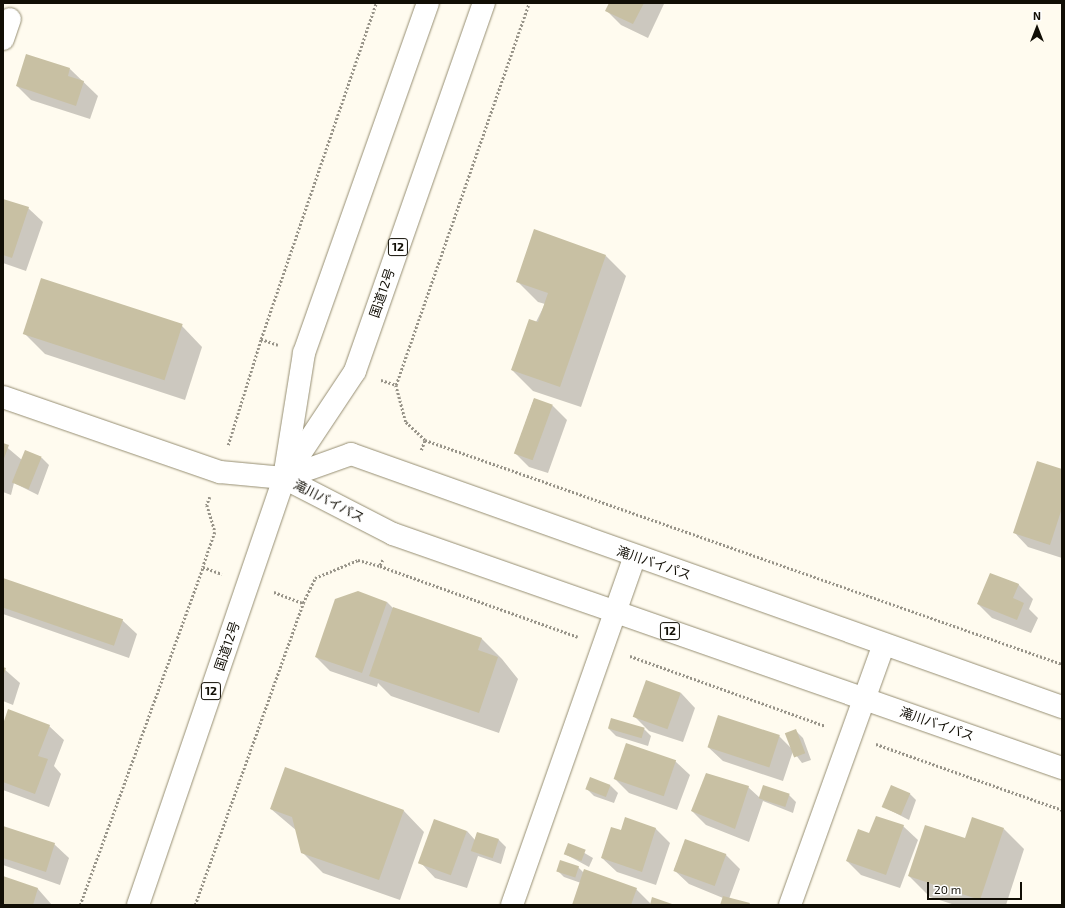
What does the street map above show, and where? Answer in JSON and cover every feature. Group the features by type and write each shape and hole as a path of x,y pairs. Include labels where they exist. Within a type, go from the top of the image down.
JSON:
{"main road":[{"name":"国道12号","path":"138,905 284,478 304,353 428,3"},
{"name":"国道12号","path":"284,478 355,371 484,3"},
{"path":"3,39 10,19"},
{"path":"3,397 220,472 284,478"},
{"name":"滝川バイパス","path":"284,478 351,454 412,477 1062,707"},
{"name":"滝川バイパス","path":"284,478 394,534 1062,768"},
{"path":"512,905 614,611 635,556"},
{"path":"790,905 863,698 884,644"}],"path":[{"path":"261,339 376,3"},
{"path":"396,385 529,3"},
{"path":"412,477 425,440 1062,664"},
{"path":"394,534 380,566 1062,810"},
{"path":"80,905 203,567"},
{"path":"195,905 303,603"}],"building":[{"path":"609,3 644,3 633,24 605,11"},
{"path":"26,54 70,68 68,76 84,81 76,106 16,86"},
{"path":"3,199 29,207 12,258 3,255"},
{"path":"534,229 606,255 560,387 511,370 529,319 538,322 548,293 516,282"},
{"path":"41,278 183,324 164,380 23,334"},
{"path":"534,398 553,405 533,460 514,453"},
{"path":"3,443 9,445 3,461"},
{"path":"25,450 42,457 29,489 12,482"},
{"path":"1037,461 1062,469 1062,508 1050,545 1013,533"},
{"path":"990,573 1019,584 1013,598 1024,603 1017,620 977,604"},
{"path":"3,578 123,619 114,646 3,608"},
{"path":"358,591 387,602 362,673 315,657 335,599"},
{"path":"393,607 482,638 478,650 498,657 479,713 369,676"},
{"path":"3,667 6,668 3,677"},
{"path":"646,680 681,693 667,729 633,717"},
{"path":"8,709 50,725 38,756 48,759 35,794 3,782 3,724"},
{"path":"718,715 780,735 769,767 707,747"},
{"path":"611,718 645,728 642,738 608,729"},
{"path":"796,729 805,753 794,758 785,733"},
{"path":"626,743 676,760 664,796 614,779"},
{"path":"285,767 404,810 379,880 301,853 292,817 270,809"},
{"path":"706,773 749,786 735,829 691,811"},
{"path":"590,777 611,785 606,797 585,789"},
{"path":"763,785 790,794 785,807 759,798"},
{"path":"891,785 910,793 901,815 882,807"},
{"path":"876,816 904,825 886,875 846,861 858,829 869,833"},
{"path":"625,817 656,828 642,872 601,858 611,827 621,830"},
{"path":"972,817 1004,828 980,900 908,876 925,825 965,838"},
{"path":"434,819 467,831 451,875 418,863"},
{"path":"3,826 55,843 46,872 3,858"},
{"path":"477,832 499,839 493,858 471,851"},
{"path":"685,839 726,854 715,886 673,871"},
{"path":"568,843 586,850 581,861 564,854"},
{"path":"560,860 579,866 575,878 556,871"},
{"path":"584,869 637,888 631,905 572,905"},
{"path":"3,876 38,888 33,905 3,905"},
{"path":"723,896 750,903 749,905 720,905"},
{"path":"652,897 675,905 650,905"}]}
